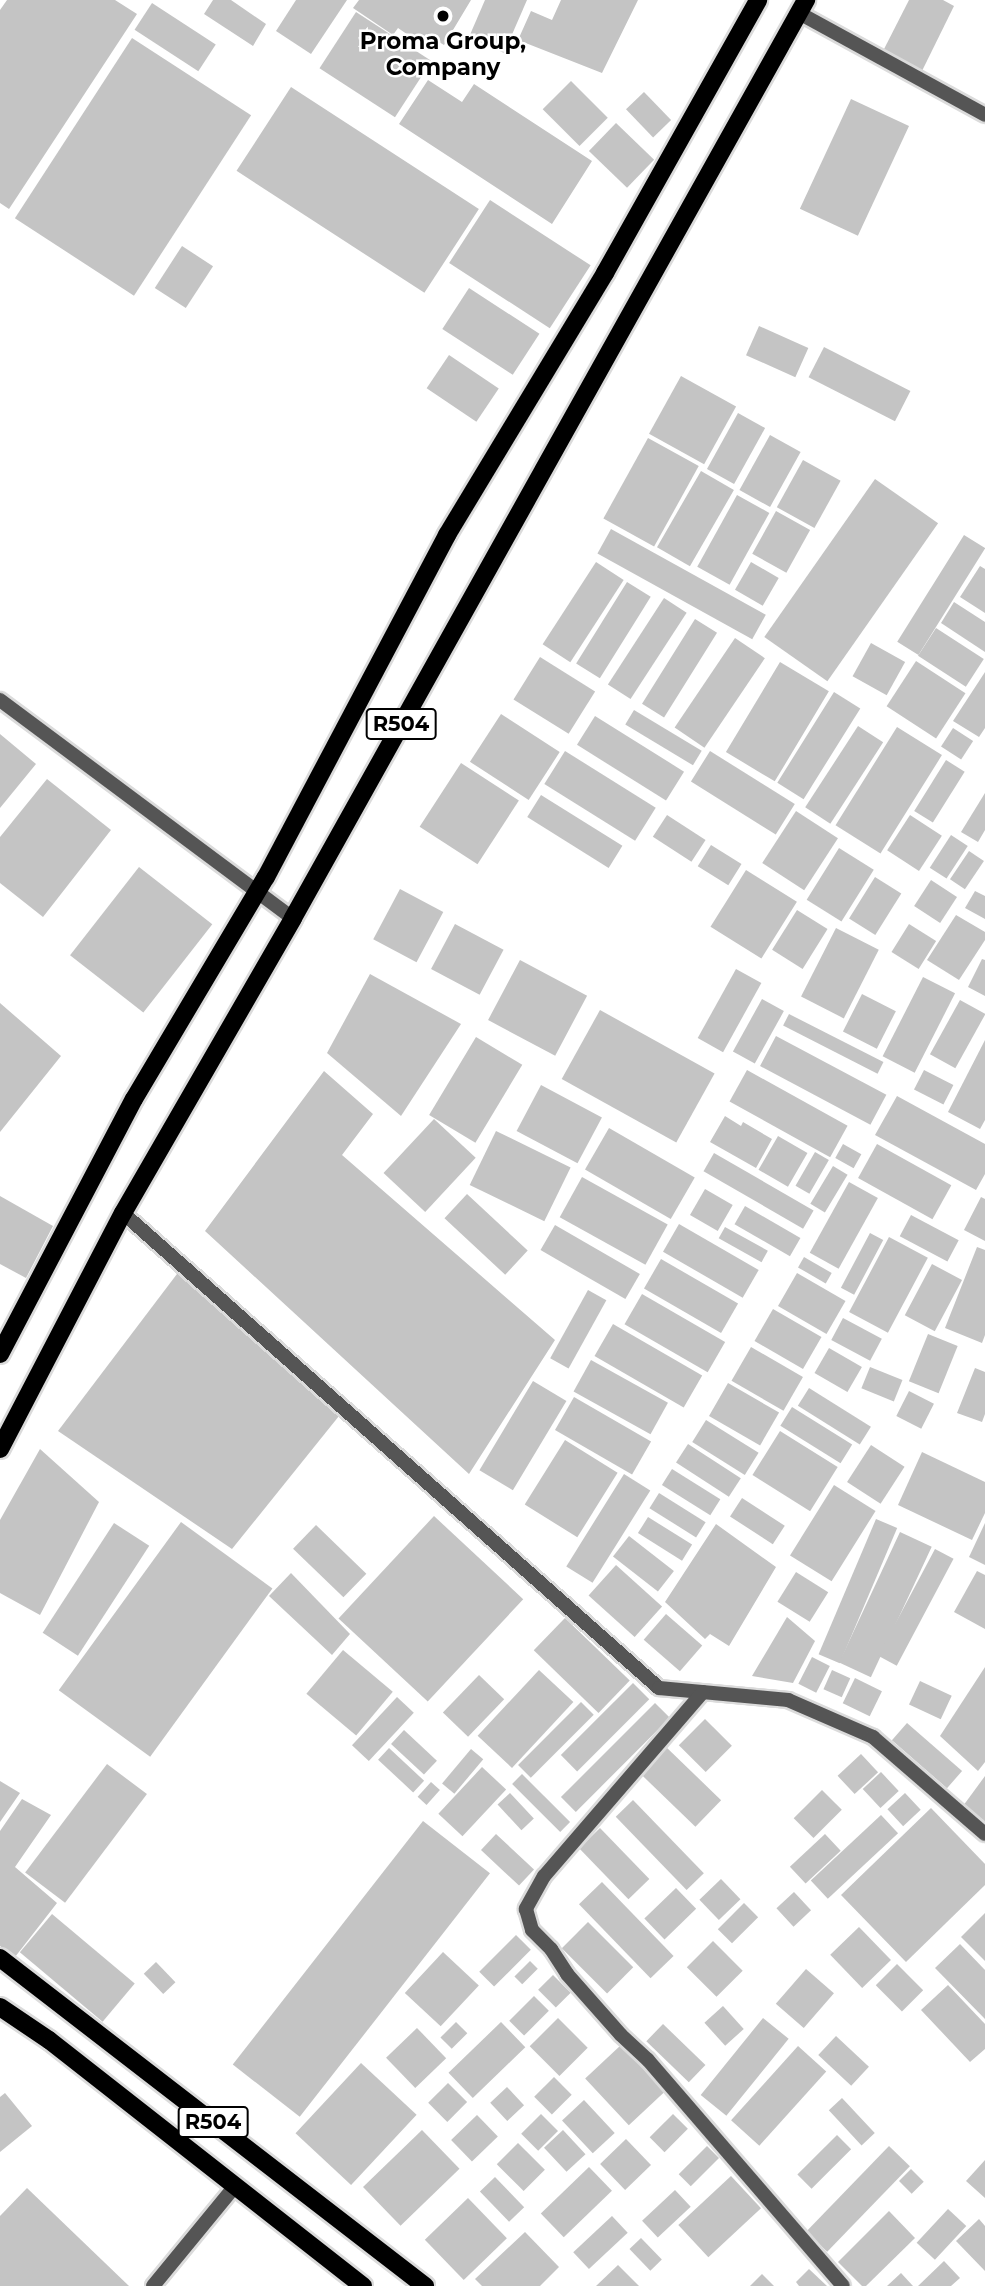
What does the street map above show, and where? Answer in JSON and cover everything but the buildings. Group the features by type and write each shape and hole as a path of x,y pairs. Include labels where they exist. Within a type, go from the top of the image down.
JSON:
{"main road":[{"name":"R504","path":"0,1354 134,1099 258,892 447,536 605,272 758,0"},
{"name":"R504","path":"0,1449 122,1213 293,918 802,6"},
{"name":"R504","path":"0,1958 425,2286"},
{"name":"R504","path":"0,2007 49,2040 363,2286"}],"street":[{"path":"802,6 985,115"},
{"path":"0,700 293,918"},
{"path":"122,1213 659,1688 788,1700 873,1737 985,1833"},
{"path":"703,1692 544,1876 526,1909 532,1930 551,1949 567,1974 621,2035 648,2060 843,2286"},
{"path":"153,2286 235,2186"}],"place":[{"name":"Proma Group, Company","path":"443,16"}]}
